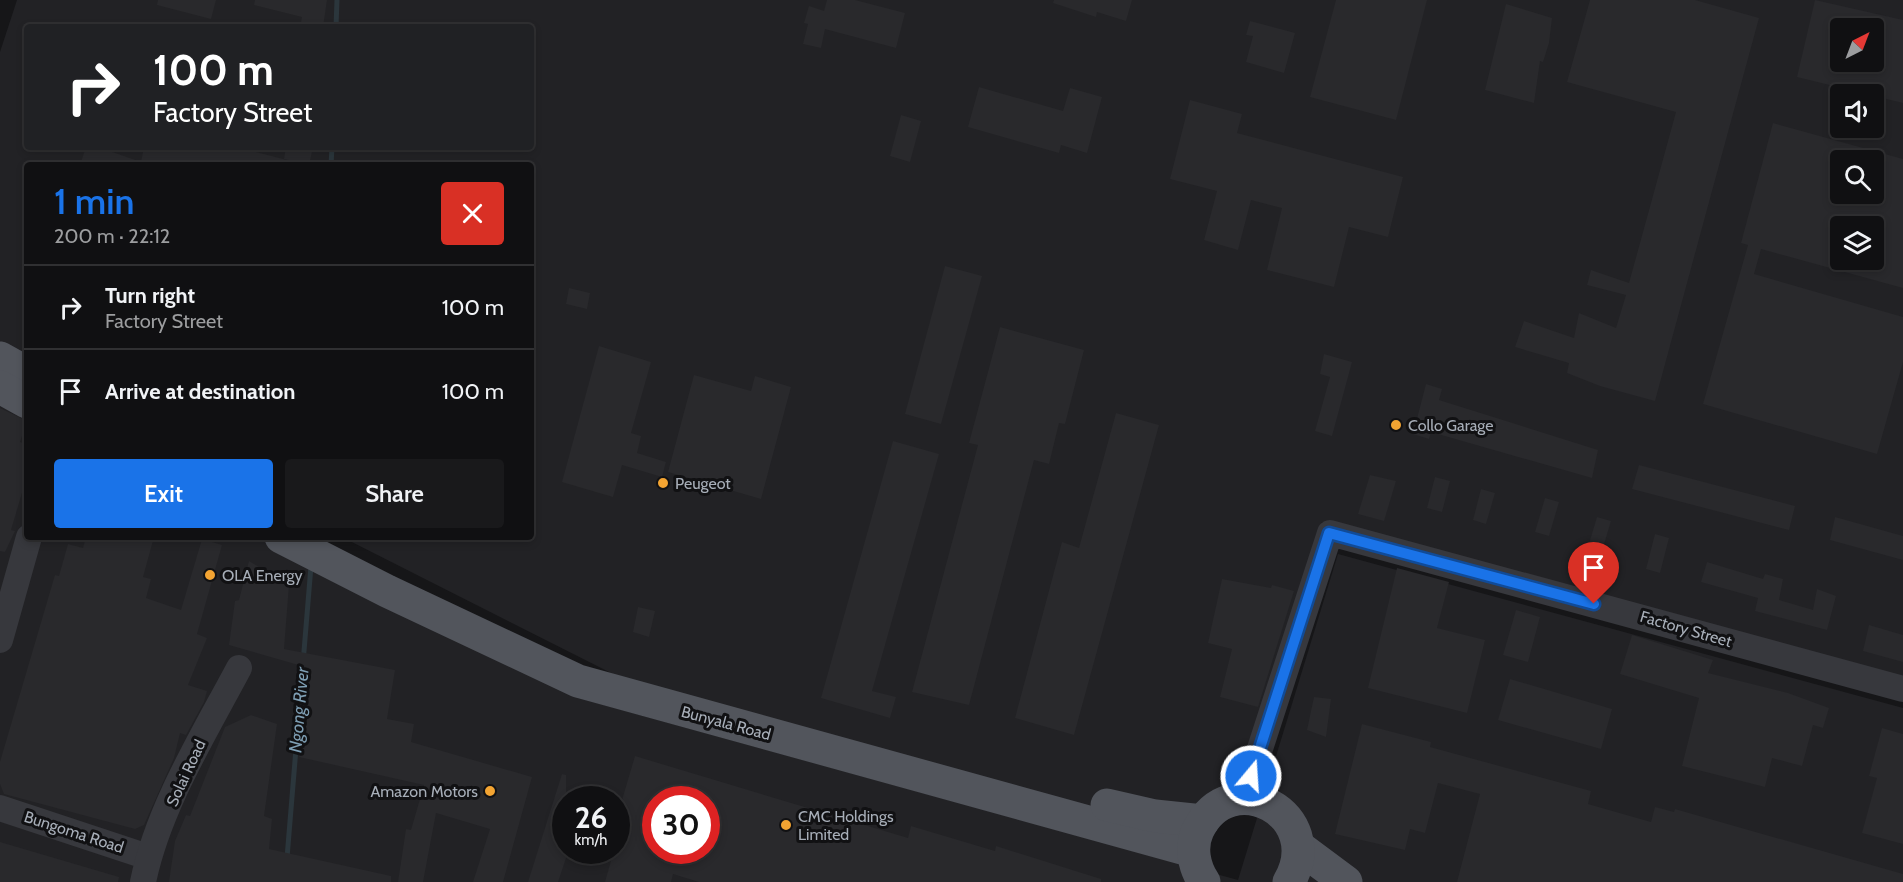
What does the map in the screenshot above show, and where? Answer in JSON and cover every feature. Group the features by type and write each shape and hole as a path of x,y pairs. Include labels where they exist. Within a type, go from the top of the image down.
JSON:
{"main road":[{"path":"0,358 24,371"},
{"path":"0,387 24,400"},
{"name":"Bunyala Road","path":"287,540 387,591 578,681 1198,836"},
{"name":"Bunyala Road","path":"334,540 528,639 584,662 644,682 1022,786 1155,816 1198,836"},
{"path":"1204,882 1198,871 1198,836 1214,809 1228,801 1244,798 1264,801 1281,812 1294,828 1299,847 1293,882"},
{"path":"1299,847 1346,882"}],"street":[{"name":"Factory Street","path":"1244,798 1329,533 1903,689"},
{"path":"0,640 27,540"},
{"name":"Solai Road","path":"143,882 148,857 197,746 239,668"},
{"name":"Bungoma Road","path":"0,808 148,857"}],"shaded area":[{"path":"17,0 1903,0 1903,680 1322,522 1246,797 1187,839 617,676 348,540 534,540 534,162 24,162 24,363 0,349 0,52"},
{"path":"0,406 24,418 24,540 266,540 578,698 1238,880 1338,554 1903,708 1903,882 0,882"}],"building":[{"path":"158,0 216,0 211,19 157,5"},
{"path":"255,0 327,0 323,24 301,24 302,17 254,5"},
{"path":"827,0 855,0 905,13 896,48 825,29 821,48 803,44 808,24 804,23 809,6 824,11"},
{"path":"1054,0 1132,0 1126,21 1097,12 1096,17 1053,3"},
{"path":"1336,0 1427,0 1396,120 1310,97"},
{"path":"1590,0 1695,0 1759,18 1655,401 1600,386 1567,373 1569,363 1515,347 1524,321 1574,338 1579,313 1616,328 1626,295 1587,285 1591,270 1629,283 1676,112 1567,82"},
{"path":"1815,0 1903,20 1903,103 1884,98 1884,84 1830,85 1797,77"},
{"path":"1506,4 1552,18 1549,43 1543,62 1540,61 1534,103 1485,90"},
{"path":"1250,21 1295,33 1284,73 1246,62 1253,36 1246,35"},
{"path":"979,87 1063,111 1070,88 1102,97 1087,153 1061,145 1059,153 968,127"},
{"path":"1190,100 1242,114 1237,133 1403,177 1388,237 1349,227 1334,287 1267,270 1282,208 1251,200 1238,250 1204,240 1217,191 1170,179"},
{"path":"901,115 921,121 910,162 890,156"},
{"path":"1773,123 1870,150 1830,150 1830,204 1884,204 1884,154 1903,159 1903,288 1837,270 1884,270 1884,216 1830,216 1830,268 1761,249 1754,274 1903,317 1903,362 1877,454 1703,404 1748,245 1741,243"},
{"path":"85,150 107,150 141,162 81,162"},
{"path":"143,150 248,150 287,160 287,162 141,162"},
{"path":"286,150 312,150 310,162 284,159"},
{"path":"945,266 982,276 941,424 905,414"},
{"path":"569,288 590,293 587,309 566,304"},
{"path":"1000,327 1084,350 1065,424 1059,423 1049,464 1034,460 969,705 912,692 978,445 969,443"},
{"path":"599,346 651,362 631,433 641,436 637,453 666,462 662,477 622,465 613,497 562,482"},
{"path":"1324,354 1352,362 1332,436 1315,431 1330,377 1320,374"},
{"path":"694,375 751,391 755,376 791,387 761,499 668,472"},
{"path":"1426,384 1442,389 1439,400 1598,450 1592,478 1431,432 1429,439 1413,434"},
{"path":"0,408 24,420 24,430 20,442 24,443 24,486 11,530 15,531 5,552 0,551"},
{"path":"1116,413 1159,425 1074,735 1015,718 1062,542 1079,548"},
{"path":"893,441 939,454 872,691 896,697 890,718 821,698"},
{"path":"1639,465 1795,506 1789,530 1632,489"},
{"path":"1370,475 1396,481 1384,521 1358,514"},
{"path":"1435,477 1450,481 1442,512 1427,508"},
{"path":"1481,489 1495,493 1486,524 1473,520"},
{"path":"1545,498 1559,502 1549,536 1535,532"},
{"path":"1597,517 1611,521 1602,551 1588,547"},
{"path":"1835,517 1903,536 1903,560 1830,540"},
{"path":"1655,534 1669,538 1660,573 1646,569"},
{"path":"85,540 153,540 143,577 151,579 146,598 181,610 202,540 222,545 197,634 207,638 188,685 207,691 204,702 186,735 180,733 174,758 144,825 135,829 4,794 0,784 0,762 55,575 59,576 68,544 83,548"},
{"path":"249,561 289,585 284,649 395,670 387,719 414,724 411,742 532,777 503,882 473,882 490,829 436,813 423,882 398,882 406,829 411,830 424,785 299,757 309,668 229,645 235,601 239,600"},
{"path":"1707,562 1763,579 1765,574 1783,579 1779,600 1813,610 1817,589 1836,596 1827,630 1755,611 1758,598 1701,582"},
{"path":"1397,568 1449,582 1437,628 1485,640 1467,713 1368,688"},
{"path":"1222,579 1271,588 1272,585 1294,591 1258,707 1220,697 1232,649 1208,643"},
{"path":"638,607 655,611 649,637 633,632"},
{"path":"1516,610 1540,617 1528,662 1503,655"},
{"path":"1869,625 1903,635 1903,662 1863,651"},
{"path":"1632,635 1713,660 1708,673 1788,693 1829,708 1823,728 1813,725 1802,766 1772,758 1765,787 1682,766 1699,698 1620,674"},
{"path":"1510,679 1612,709 1601,749 1498,720"},
{"path":"1314,697 1331,699 1326,737 1307,730"},
{"path":"251,715 277,724 264,816 272,819 269,849 391,876 391,882 169,882 175,841 186,815 190,816 225,727"},
{"path":"1362,724 1431,742 1430,747 1591,791 1588,804 1651,822 1655,807 1674,812 1675,809 1903,874 1903,882 1457,882 1480,794 1438,783 1425,833 1410,829 1405,850 1335,834"},
{"path":"1882,728 1903,734 1903,844 1862,833 1877,778 1869,776"},
{"path":"635,756 908,838 911,826 995,851 996,846 1101,879 1101,882 699,882 673,874 671,882 605,882 610,864 630,864 630,786 626,786"},
{"path":"562,774 566,775 566,786 558,786"},
{"path":"552,806 552,864 564,864 558,882 528,882"},
{"path":"0,842 119,877 118,882 0,882"}],"waterway":[{"name":"Ngong River","path":"336,24 337,0"},
{"name":"Ngong River","path":"331,162 332,150"},
{"name":"Ngong River","path":"287,858 311,566"}],"place":[{"name":"Collo Garage","path":"1396,425"},
{"name":"Peugeot","path":"663,483"},
{"name":"OLA Energy","path":"210,575"},
{"name":"Amazon Motors","path":"490,791"},
{"name":"CMC Holdings Limited","path":"786,825"}],"route":[{"path":"1251,776 1329,533 1594,604"}]}
